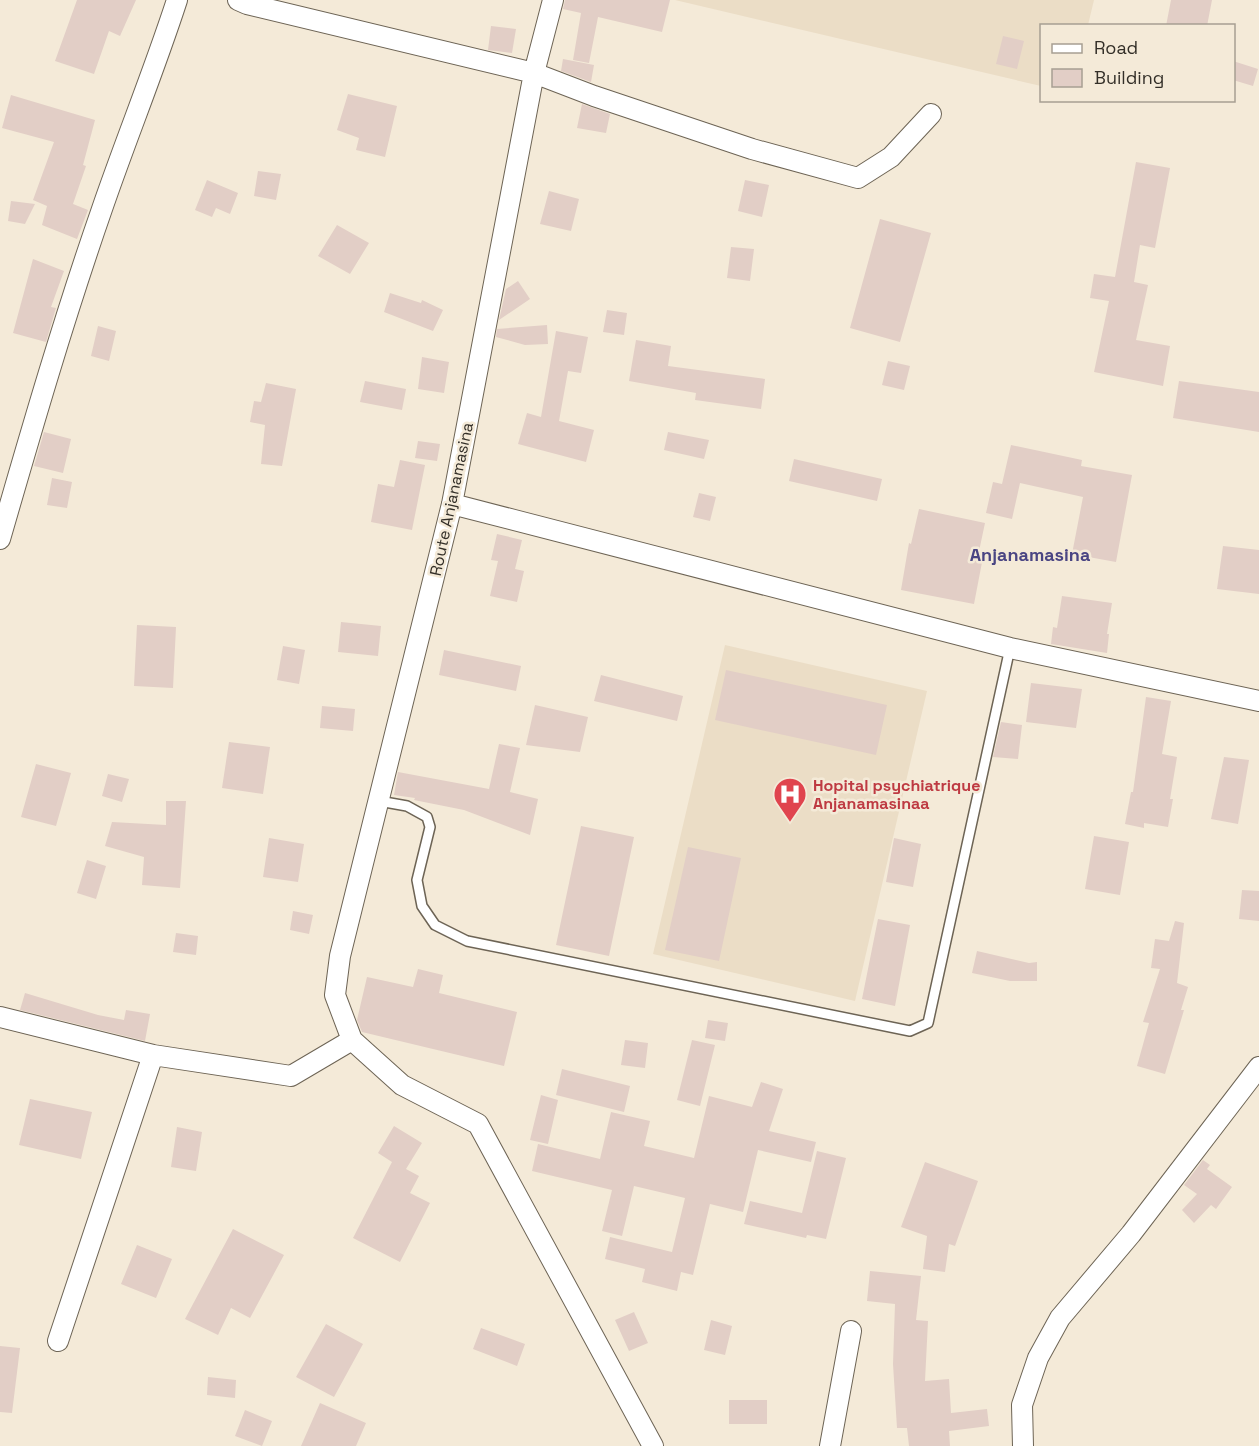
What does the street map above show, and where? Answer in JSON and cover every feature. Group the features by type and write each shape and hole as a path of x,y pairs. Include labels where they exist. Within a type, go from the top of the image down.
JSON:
{"street":[{"path":"0,538 38,408 98,221 162,48 177,0"},
{"path":"238,0 534,73 594,96 752,149 858,178 891,157 931,114"},
{"name":"Route Anjanamasina","path":"352,1040 335,995 340,956 452,504 534,73 553,0"},
{"path":"452,504 1010,648 1259,701"},
{"path":"0,1017 153,1055 291,1076 352,1040 402,1085 478,1124 653,1446"},
{"path":"58,1341 153,1055"},
{"path":"1023,1446 1022,1405 1038,1358 1060,1318 1131,1234 1259,1067"},
{"path":"830,1446 851,1331"}],"lane":[{"path":"379,801 407,806 427,817 430,827 417,880 422,906 435,925 467,940 910,1031 928,1023 1010,648"}],"shaded area":[{"path":"675,0 1094,0 1088,24 1040,24 1040,86"},
{"name":"Hopital psychiatrique Anjanamasinaa","path":"725,645 927,691 855,1001 653,954"}],"building":[{"path":"77,0 136,0 120,36 109,31 94,74 55,61"},
{"path":"565,0 670,0 662,32 598,17 589,63 573,60 581,13 563,9"},
{"path":"1171,0 1212,0 1207,24 1166,24"},
{"path":"491,26 516,29 512,53 488,50"},
{"path":"1003,36 1024,41 1017,69 996,64"},
{"path":"563,59 594,65 591,82 561,71"},
{"path":"1235,62 1258,69 1253,86 1235,81"},
{"path":"348,94 397,106 385,157 356,150 359,138 337,130"},
{"path":"11,95 95,120 83,165 86,166 73,204 88,210 77,239 42,225 47,206 33,200 54,142 2,128"},
{"path":"582,104 610,114 606,133 577,128"},
{"path":"1136,162 1170,168 1155,248 1140,245 1134,282 1148,285 1136,340 1170,346 1163,386 1094,372 1109,301 1090,298 1094,274 1115,277"},
{"path":"258,171 281,174 276,200 254,196"},
{"path":"207,180 238,193 230,214 216,208 212,217 195,210"},
{"path":"745,180 769,185 762,217 738,211"},
{"path":"549,191 579,199 571,231 540,224"},
{"path":"11,201 35,204 25,224 8,221"},
{"path":"880,219 931,233 900,342 850,328"},
{"path":"337,225 369,243 350,274 318,256"},
{"path":"731,247 754,249 750,281 727,278"},
{"path":"33,259 64,271 51,307 56,308 46,342 13,333"},
{"path":"518,281 530,299 499,320 506,289"},
{"path":"390,293 421,303 422,300 443,310 433,331 384,312"},
{"path":"607,310 627,313 624,335 603,332"},
{"path":"547,325 548,344 525,345 496,337 497,329"},
{"path":"98,326 116,331 109,361 91,356"},
{"path":"556,331 588,337 581,373 568,371 559,421 594,430 586,462 518,444 527,413 541,417"},
{"path":"636,340 671,346 668,366 765,379 761,409 695,400 696,393 629,381"},
{"path":"422,357 449,362 444,393 418,389"},
{"path":"888,361 910,366 904,390 882,385"},
{"path":"365,381 406,389 402,410 360,402"},
{"path":"1179,381 1259,392 1259,432 1173,418"},
{"path":"266,383 296,389 282,466 261,464 265,425 250,422 254,401 261,402"},
{"path":"44,432 71,439 63,473 34,466"},
{"path":"668,432 709,440 704,459 664,450"},
{"path":"418,441 440,444 437,461 415,458"},
{"path":"1011,445 1082,460 1081,466 1132,475 1116,562 1072,554 1083,497 1020,483 1012,519 986,513 993,482 1002,484"},
{"path":"794,459 882,479 877,501 789,481"},
{"path":"400,460 425,465 412,530 371,522 378,484 394,487"},
{"path":"52,478 72,482 67,508 47,505"},
{"path":"699,493 716,497 710,521 693,517"},
{"path":"919,509 985,523 978,556 983,557 974,604 901,590 909,543 911,544"},
{"path":"497,534 522,540 515,569 524,571 517,602 490,596 498,561 491,560"},
{"path":"1223,546 1259,550 1259,594 1217,589"},
{"path":"1062,596 1112,603 1107,634 1109,634 1107,653 1051,644 1053,627 1057,628"},
{"path":"341,622 381,626 378,656 338,652"},
{"path":"137,625 176,627 173,688 134,686"},
{"path":"283,646 305,650 299,684 277,680"},
{"path":"444,650 521,666 516,691 439,675"},
{"path":"726,670 887,705 876,755 715,720"},
{"path":"601,675 683,696 677,721 594,701"},
{"path":"1031,683 1082,689 1076,728 1026,722"},
{"path":"1146,697 1171,701 1162,754 1177,757 1168,827 1144,823 1144,828 1125,824 1131,792 1133,792"},
{"path":"535,705 588,717 580,752 526,745"},
{"path":"322,706 355,709 353,731 320,728"},
{"path":"1001,722 1022,725 1018,759 993,757"},
{"path":"229,742 270,747 263,794 222,788"},
{"path":"499,744 520,748 510,792 538,799 530,835 464,810 394,795 398,772 489,789"},
{"path":"1224,757 1249,760 1238,824 1211,819"},
{"path":"36,764 71,773 56,826 21,817"},
{"path":"108,774 129,779 122,802 102,796"},
{"path":"166,801 186,801 180,888 142,885 144,857 105,846 112,822 166,825"},
{"path":"581,826 634,837 609,956 556,945"},
{"path":"1094,836 1129,842 1120,895 1085,889"},
{"path":"269,838 304,844 298,882 263,877"},
{"path":"894,838 921,844 913,887 886,882"},
{"path":"688,847 741,858 719,961 665,950"},
{"path":"87,860 106,866 96,899 77,893"},
{"path":"1242,890 1259,891 1259,921 1239,919"},
{"path":"293,911 313,915 309,934 290,930"},
{"path":"878,919 910,925 895,1006 862,999"},
{"path":"1175,921 1184,923 1177,983 1188,987 1181,1010 1184,1010 1165,1074 1137,1066 1149,1023 1143,1022 1160,969 1151,968 1155,939 1169,941"},
{"path":"176,933 198,936 196,955 173,952"},
{"path":"977,951 1029,963 1037,962 1037,981 1010,981 972,973"},
{"path":"418,969 443,975 439,993 517,1012 504,1066 362,1032 357,1020 367,977 413,987"},
{"path":"25,993 98,1015 124,1020 126,1010 150,1014 145,1041 20,1010"},
{"path":"708,1020 728,1023 725,1041 705,1038"},
{"path":"625,1040 648,1043 645,1068 621,1065"},
{"path":"692,1040 715,1045 700,1106 677,1100"},
{"path":"562,1069 630,1086 624,1112 556,1095"},
{"path":"761,1082 783,1089 769,1131 816,1142 811,1162 758,1150 743,1212 710,1204 693,1275 681,1272 677,1291 642,1282 645,1269 605,1259 610,1237 672,1252 685,1198 634,1186 622,1236 602,1231 612,1190 532,1171 538,1144 600,1159 611,1112 650,1121 644,1146 694,1158 709,1096 752,1107"},
{"path":"541,1095 558,1100 548,1144 530,1140"},
{"path":"30,1099 92,1112 81,1159 19,1145"},
{"path":"394,1126 422,1143 406,1169 419,1176 410,1193 430,1203 400,1262 353,1238 392,1162 378,1153"},
{"path":"177,1127 202,1132 196,1171 171,1167"},
{"path":"817,1151 846,1158 826,1239 807,1235 806,1238 744,1224 750,1201 802,1213"},
{"path":"1203,1160 1210,1165 1207,1169 1232,1187 1216,1209 1211,1205 1194,1223 1182,1210 1197,1194 1184,1185"},
{"path":"925,1162 978,1181 955,1246 949,1244 945,1272 923,1269 927,1236 901,1227"},
{"path":"233,1229 284,1255 250,1318 231,1308 218,1335 185,1319"},
{"path":"137,1245 172,1259 156,1298 121,1284"},
{"path":"870,1271 921,1276 916,1320 928,1321 925,1381 949,1379 951,1413 987,1409 989,1426 949,1431 950,1446 909,1446 907,1428 897,1428 893,1364 895,1304 867,1301"},
{"path":"634,1312 648,1343 629,1351 615,1320"},
{"path":"711,1320 732,1326 725,1355 704,1350"},
{"path":"326,1324 363,1344 334,1397 296,1377"},
{"path":"481,1328 525,1344 517,1366 473,1349"},
{"path":"0,1346 20,1348 12,1413 0,1412"},
{"path":"208,1377 236,1380 235,1398 207,1395"},
{"path":"729,1400 767,1400 767,1424 729,1424"},
{"path":"320,1403 366,1423 356,1446 301,1446"},
{"path":"245,1410 272,1421 262,1446 235,1436"}],"place":[{"name":"Hopital psychiatrique Anjanamasinaa","path":"790,823"}],"district":[{"name":"Anjanamasina","path":"1030,555"}]}
